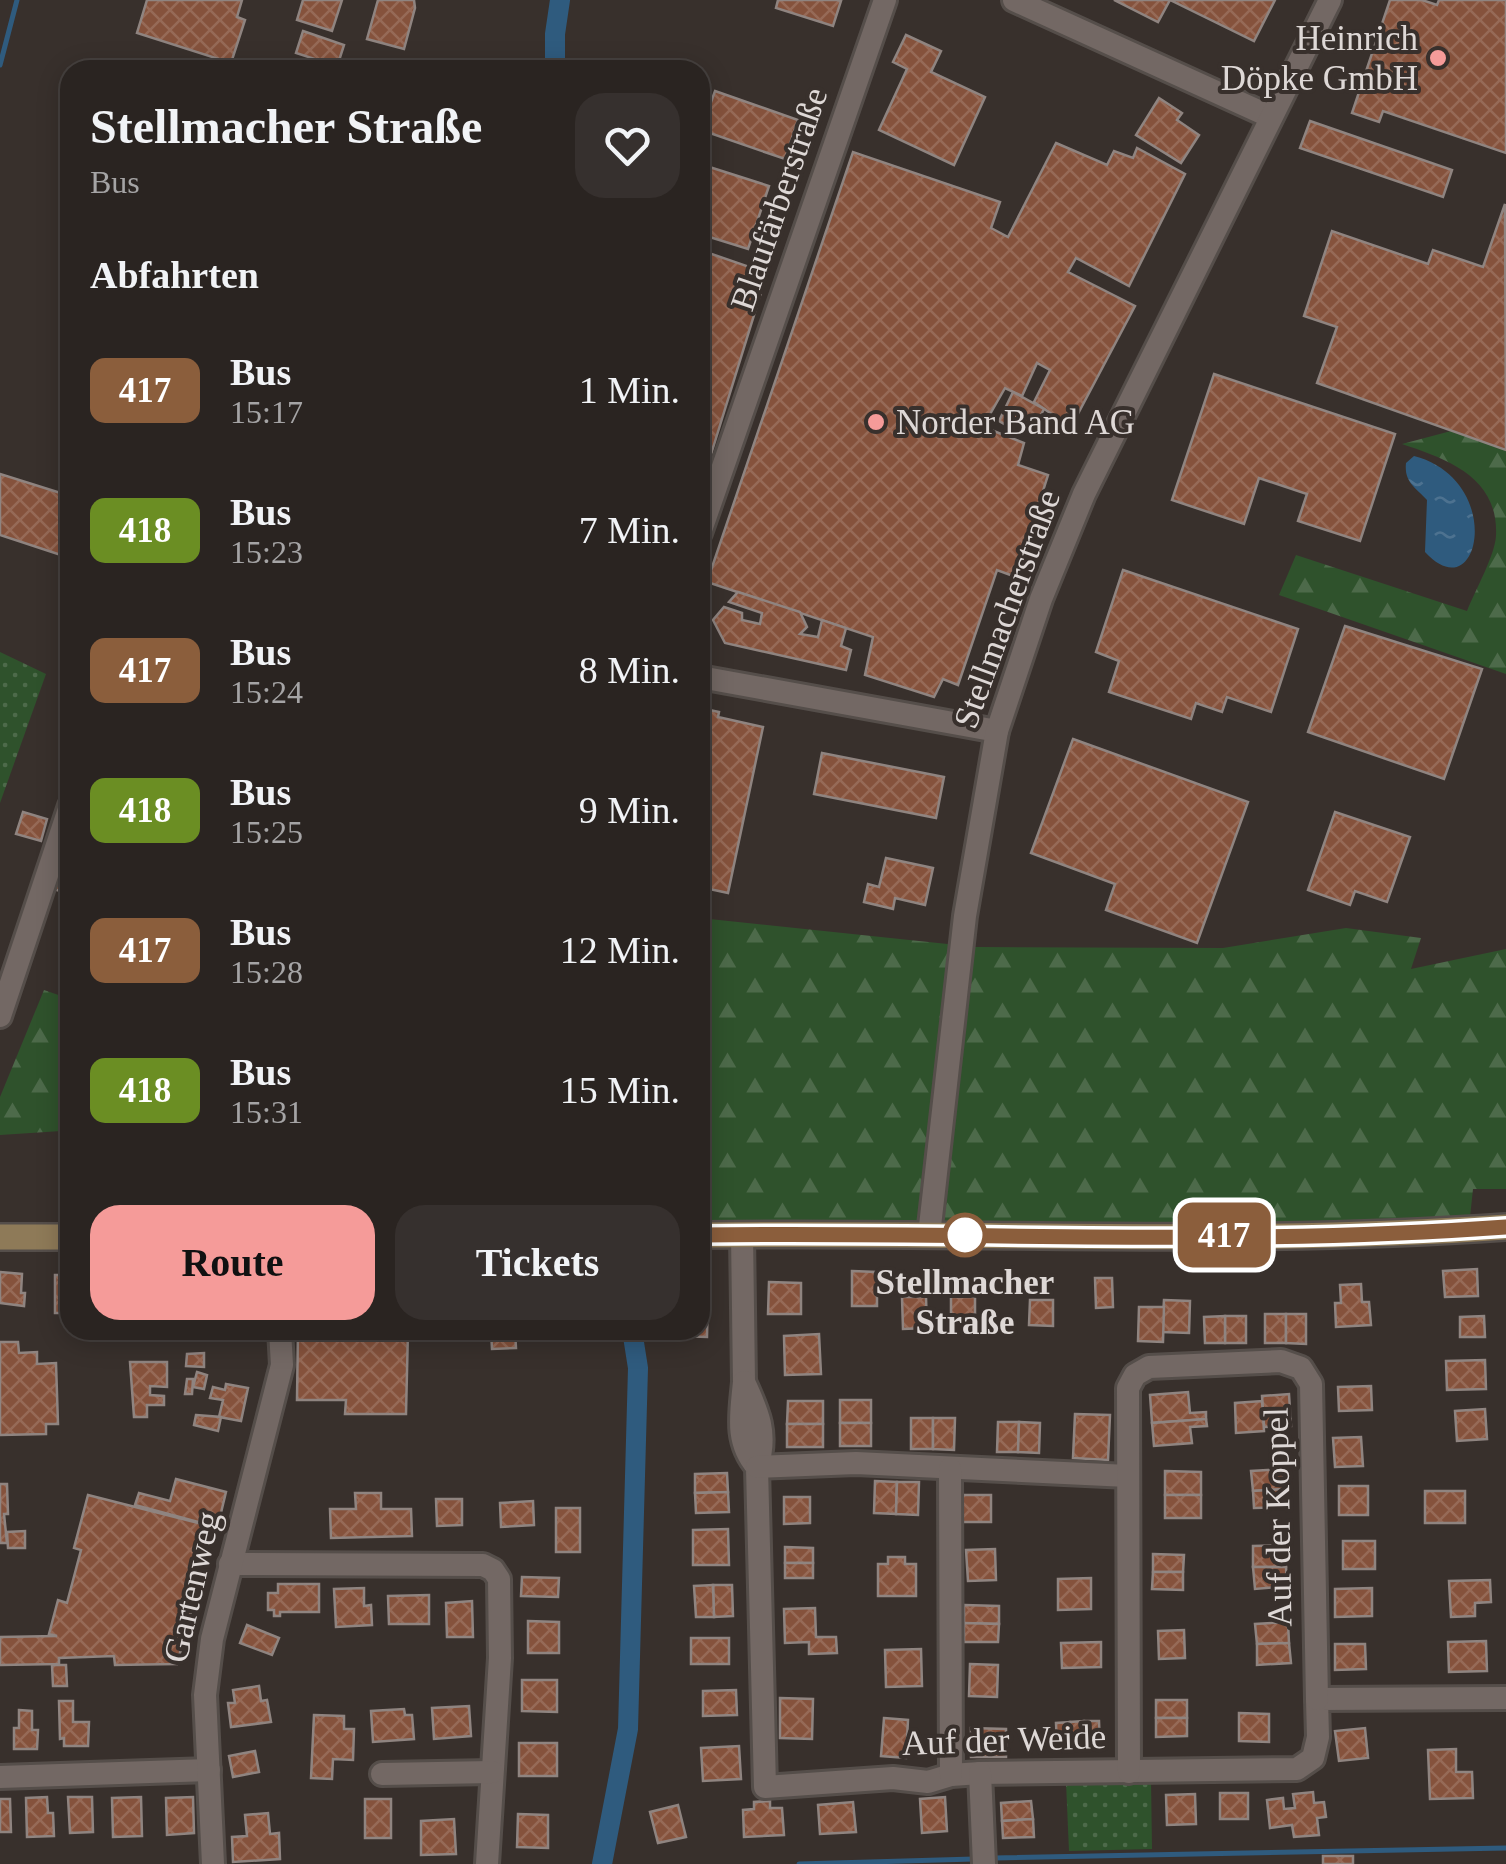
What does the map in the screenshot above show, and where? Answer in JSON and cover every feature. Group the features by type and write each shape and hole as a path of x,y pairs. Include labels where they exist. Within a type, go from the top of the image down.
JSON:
{"main road":[{"path":"710,1235 1212,1236 1506,1227"},
{"path":"0,1237 60,1237"}],"street":[{"name":"Blaufärberstraße","path":"710,505 885,0"},
{"path":"1014,0 1272,117"},
{"name":"Stellmacherstraße","path":"929,1235 965,916 997,731 1041,599 1084,494 1330,0"},
{"path":"710,679 997,731"},
{"path":"0,1016 60,836"},
{"name":"Auf der Weide","path":"742,1234 744,1382 762,1420 763,1450 757,1467 765,1788 893,1778 928,1782 980,1773 1298,1770 1313,1758 1318,1737 1317,1699"},
{"name":"Gartenweg","path":"213,1864 205,1695 212,1639 282,1365 281,1340"},
{"name":"Auf der Koppel","path":"1129,1772 1128,1388 1135,1375 1150,1366 1281,1361 1301,1368 1311,1384 1317,1699"},
{"path":"757,1467 856,1464 1128,1476"},
{"path":"950,1469 952,1775"},
{"path":"230,1564 484,1565 493,1570 498,1579 500,1658 487,1864"},
{"path":"1317,1699 1506,1698"},
{"path":"0,1777 208,1770"},
{"path":"382,1774 492,1772"},
{"path":"980,1773 984,1864"}],"green space":[{"path":"1451,431 1506,450 1506,674 1279,595 1296,555 1467,611 1495,544 1495,516 1489,499 1467,473 1402,444"},
{"path":"0,652 46,674 0,803"},
{"path":"710,919 976,947 1223,948 1346,928 1421,938 1411,969 1506,949 1506,1189 1473,1189 1470,1217 1293,1225 710,1226"},
{"path":"44,990 60,996 60,1131 0,1135 0,1097"},
{"path":"1151,1781 1152,1849 1069,1851 1066,1782"}],"water":[{"path":"1414,456 1443,469 1462,490 1472,513 1475,536 1470,554 1459,566 1444,566 1425,552 1427,500 1411,484 1406,470 1406,463"}],"building":[{"path":"147,0 242,0 237,17 245,20 232,60 137,33"},
{"path":"303,0 342,0 332,31 297,20"},
{"path":"378,0 414,0 404,49 367,39"},
{"path":"778,0 841,1 833,26 776,8"},
{"path":"1114,0 1170,0 1158,22"},
{"path":"1170,0 1275,0 1254,41"},
{"name":"Heinrich Döpke GmbH","path":"1390,0 1422,0 1437,5 1439,0 1506,0 1506,153 1383,111 1379,122 1352,113"},
{"path":"303,31 344,45 339,60 318,60 296,53"},
{"path":"906,35 941,51 931,72 985,97 954,165 879,130 907,69 893,62"},
{"path":"715,91 798,120 785,159 710,133 710,105"},
{"path":"1159,98 1182,113 1177,120 1199,135 1181,163 1136,135"},
{"path":"1310,121 1452,170 1443,197 1300,148"},
{"name":"Norder Band AG","path":"1056,143 1107,165 1114,151 1133,158 1137,148 1185,174 1129,286 1076,258 1068,272 1135,306 1071,427 1034,402 1050,370 1037,363 1022,396 1005,388 989,416 986,428 1024,443 1018,465 1048,475 1016,577 997,570 958,685 943,679 934,697 865,675 873,637 710,583 710,573 853,152 1000,202 991,228 1008,237"},
{"path":"710,167 769,186 748,249 710,237"},
{"path":"1505,204 1506,450 1317,383 1337,327 1304,316 1332,231 1428,264 1433,250 1483,267"},
{"path":"710,253 767,273 710,458"},
{"path":"1214,374 1395,434 1360,541 1298,521 1307,494 1259,478 1244,524 1172,500"},
{"path":"1013,392 1044,409 1032,431 1014,421 1011,428 999,421"},
{"path":"0,474 60,493 60,555 0,535"},
{"path":"1123,570 1298,629 1271,712 1227,697 1222,712 1196,703 1191,719 1109,692 1119,661 1096,652"},
{"path":"738,592 800,612 807,627 800,634 818,637 822,620 846,628 841,646 851,650 846,670 725,643 713,620 724,607 742,613 742,620 760,624 762,613 729,602"},
{"path":"1345,626 1482,669 1444,779 1308,732"},
{"path":"710,710 719,712 718,717 763,727 728,893 710,889"},
{"path":"1073,739 1248,802 1197,943 1106,910 1115,884 1031,853"},
{"path":"822,753 944,777 936,818 814,794"},
{"path":"23,812 47,819 41,841 16,834"},
{"path":"1335,812 1410,837 1387,902 1355,891 1350,905 1308,890"},
{"path":"886,858 933,868 925,905 895,898 893,909 864,902 868,884 879,887"},
{"path":"55,870 60,871 60,891 50,888"},
{"path":"1477,1269 1478,1296 1445,1297 1443,1271"},
{"path":"852,1271 877,1272 877,1306 852,1306"},
{"path":"0,1272 22,1274 24,1306 0,1303"},
{"path":"55,1275 60,1275 60,1313 55,1313"},
{"path":"1095,1278 1112,1278 1113,1307 1096,1308"},
{"path":"769,1282 801,1283 801,1314 768,1314"},
{"path":"1361,1284 1362,1302 1369,1302 1371,1325 1336,1327 1335,1303 1341,1303 1340,1285"},
{"path":"902,1297 926,1297 927,1328 903,1329"},
{"path":"951,1297 975,1297 975,1322 951,1322"},
{"path":"1030,1300 1053,1300 1053,1326 1029,1325"},
{"path":"1164,1300 1190,1301 1189,1333 1162,1332"},
{"path":"1139,1307 1164,1307 1163,1342 1138,1341"},
{"path":"1265,1314 1286,1314 1286,1343 1265,1343"},
{"path":"1286,1314 1306,1314 1306,1344 1286,1343"},
{"path":"1225,1316 1246,1316 1246,1343 1225,1343"},
{"path":"1225,1316 1225,1343 1205,1343 1204,1317"},
{"path":"1484,1316 1485,1337 1460,1337 1460,1317"},
{"path":"819,1334 821,1374 785,1375 784,1336"},
{"path":"298,1340 408,1340 406,1414 345,1414 346,1400 297,1400"},
{"path":"492,1340 516,1340 516,1348 492,1349"},
{"path":"0,1342 18,1342 19,1353 37,1352 37,1364 56,1363 58,1424 46,1424 46,1434 0,1435"},
{"path":"204,1353 204,1367 186,1366 187,1354"},
{"path":"1485,1360 1486,1389 1447,1390 1446,1361"},
{"path":"130,1362 167,1362 167,1387 150,1386 150,1395 164,1396 164,1405 147,1405 147,1417 134,1417"},
{"path":"197,1372 207,1375 204,1389 193,1387"},
{"path":"187,1379 193,1379 192,1394 185,1394"},
{"path":"226,1384 248,1388 241,1421 219,1417 223,1400 210,1398 213,1387 225,1390"},
{"path":"1371,1386 1372,1410 1339,1411 1338,1387"},
{"path":"1188,1392 1190,1413 1206,1412 1206,1419 1152,1423 1150,1395"},
{"path":"1289,1394 1291,1426 1264,1427 1262,1396"},
{"path":"840,1400 871,1400 871,1423 840,1423"},
{"path":"788,1401 823,1401 823,1424 787,1424"},
{"path":"1262,1401 1264,1431 1236,1433 1235,1403"},
{"path":"1485,1409 1487,1439 1457,1441 1455,1411"},
{"path":"1075,1414 1110,1415 1108,1460 1073,1458"},
{"path":"196,1415 221,1417 218,1431 194,1425"},
{"path":"911,1418 933,1418 933,1449 911,1449"},
{"path":"933,1418 955,1418 954,1450 933,1449"},
{"path":"1206,1419 1207,1426 1190,1427 1192,1443 1154,1446 1152,1423"},
{"path":"998,1422 1019,1422 1018,1452 997,1452"},
{"path":"1019,1422 1040,1423 1039,1453 1018,1452"},
{"path":"840,1423 871,1423 871,1446 840,1446"},
{"path":"787,1424 823,1424 823,1447 787,1447"},
{"path":"1361,1437 1363,1466 1335,1467 1333,1438"},
{"path":"1283,1469 1284,1489 1253,1491 1251,1471"},
{"path":"1165,1471 1201,1472 1201,1495 1165,1495"},
{"path":"727,1473 728,1492 695,1493 695,1474"},
{"path":"176,1479 226,1492 219,1521 214,1520 213,1526 135,1505 139,1493 170,1501"},
{"path":"875,1481 897,1482 896,1514 874,1513"},
{"path":"897,1482 919,1482 918,1515 896,1514"},
{"path":"0,1484 7,1484 7,1543 0,1543"},
{"path":"1339,1486 1368,1486 1368,1515 1339,1515"},
{"path":"1284,1489 1286,1507 1254,1508 1253,1491"},
{"path":"1425,1491 1465,1491 1465,1523 1425,1523"},
{"path":"728,1492 729,1512 696,1513 695,1493"},
{"path":"355,1493 381,1493 381,1509 411,1509 412,1536 331,1538 330,1509 356,1509"},
{"path":"88,1495 214,1527 177,1664 115,1665 114,1656 59,1658 59,1664 0,1665 0,1637 57,1636 49,1634 58,1600 67,1603 81,1550 74,1548"},
{"path":"962,1495 991,1495 991,1522 962,1522"},
{"path":"1165,1495 1201,1495 1201,1518 1165,1518"},
{"path":"784,1497 810,1497 810,1523 784,1524"},
{"path":"436,1499 462,1499 462,1525 437,1526"},
{"path":"533,1501 534,1525 501,1527 500,1503"},
{"path":"556,1508 580,1508 580,1552 556,1552"},
{"path":"728,1529 729,1565 693,1565 693,1530"},
{"path":"25,1531 25,1548 8,1548 7,1532"},
{"path":"1343,1541 1375,1541 1375,1569 1343,1569"},
{"path":"1285,1545 1286,1567 1253,1567 1253,1546"},
{"path":"785,1547 813,1548 813,1563 785,1563"},
{"path":"995,1549 996,1580 968,1581 966,1550"},
{"path":"1153,1554 1184,1555 1183,1572 1153,1572"},
{"path":"888,1557 905,1557 905,1564 916,1564 916,1596 878,1596 878,1564 888,1564"},
{"path":"785,1563 813,1563 813,1578 785,1578"},
{"path":"1253,1567 1286,1567 1287,1586 1255,1589"},
{"path":"1153,1572 1183,1572 1183,1590 1152,1589"},
{"path":"522,1577 559,1578 558,1597 521,1596"},
{"path":"1091,1578 1091,1609 1058,1610 1058,1579"},
{"path":"1490,1580 1491,1602 1475,1603 1475,1616 1451,1617 1449,1581"},
{"path":"278,1584 319,1584 319,1612 280,1612 280,1616 274,1616 274,1610 268,1610 268,1593 278,1593"},
{"path":"713,1585 732,1585 733,1616 714,1617"},
{"path":"713,1585 714,1617 696,1617 694,1586"},
{"path":"364,1588 364,1606 371,1605 372,1625 336,1627 334,1589"},
{"path":"1372,1588 1372,1616 1335,1617 1335,1589"},
{"path":"429,1595 429,1624 389,1624 388,1596"},
{"path":"472,1601 473,1637 447,1637 446,1603"},
{"path":"964,1605 999,1606 999,1624 964,1623"},
{"path":"815,1608 816,1637 836,1637 837,1653 809,1654 809,1642 785,1643 784,1609"},
{"path":"528,1621 559,1622 559,1653 528,1653"},
{"path":"1288,1622 1289,1643 1257,1644 1255,1624"},
{"path":"964,1623 999,1624 998,1642 964,1642"},
{"path":"247,1625 279,1638 272,1655 240,1643"},
{"path":"1184,1630 1185,1658 1159,1659 1158,1631"},
{"path":"691,1638 729,1638 729,1664 691,1664"},
{"path":"1486,1641 1487,1671 1449,1672 1448,1642"},
{"path":"1101,1642 1101,1667 1062,1668 1061,1643"},
{"path":"1289,1643 1291,1663 1257,1665 1257,1644"},
{"path":"1335,1644 1365,1644 1366,1669 1335,1670"},
{"path":"921,1649 922,1686 886,1687 885,1650"},
{"path":"970,1664 998,1665 997,1697 969,1696"},
{"path":"52,1665 66,1665 67,1686 53,1686"},
{"path":"522,1680 557,1680 557,1712 522,1711"},
{"path":"259,1686 261,1701 267,1700 271,1722 231,1727 228,1703 235,1703 233,1690"},
{"path":"736,1690 737,1715 703,1716 703,1691"},
{"path":"780,1698 813,1699 812,1739 780,1738"},
{"path":"1156,1700 1187,1700 1187,1718 1156,1718"},
{"path":"59,1701 73,1701 73,1722 89,1722 88,1746 64,1746 64,1738 60,1739"},
{"path":"469,1706 471,1736 434,1739 432,1708"},
{"path":"404,1709 405,1715 412,1715 414,1739 373,1742 371,1711"},
{"path":"19,1710 32,1711 32,1730 38,1730 37,1749 14,1749"},
{"path":"1239,1713 1269,1714 1269,1742 1239,1741"},
{"path":"314,1715 344,1716 344,1729 354,1729 353,1760 333,1759 332,1779 311,1778"},
{"path":"884,1718 908,1720 906,1758 881,1756"},
{"path":"1156,1718 1187,1718 1187,1736 1156,1737"},
{"path":"1084,1721 1099,1721 1100,1748 1085,1749"},
{"path":"1084,1721 1085,1749 1071,1750 1070,1722"},
{"path":"1070,1722 1071,1750 1057,1750 1056,1723"},
{"path":"971,1728 1006,1729 1006,1757 971,1757"},
{"path":"1365,1728 1368,1758 1339,1761 1335,1731"},
{"path":"519,1743 557,1743 557,1776 519,1776"},
{"path":"739,1746 741,1779 703,1781 701,1748"},
{"path":"1456,1749 1456,1772 1472,1772 1473,1798 1430,1799 1428,1750"},
{"path":"255,1751 259,1772 233,1777 229,1756"},
{"path":"1313,1792 1314,1803 1324,1802 1326,1817 1317,1818 1319,1835 1294,1837 1292,1825 1270,1828 1267,1800 1283,1798 1284,1809 1295,1808 1293,1794"},
{"path":"1220,1793 1248,1793 1248,1819 1220,1819"},
{"path":"1195,1794 1196,1824 1167,1825 1166,1795"},
{"path":"47,1797 48,1813 53,1813 54,1836 27,1837 26,1798"},
{"path":"68,1797 92,1797 93,1832 70,1833"},
{"path":"141,1797 142,1836 113,1837 112,1798"},
{"path":"193,1797 194,1833 167,1835 166,1798"},
{"path":"945,1797 947,1831 922,1833 920,1799"},
{"path":"0,1799 10,1799 11,1832 0,1832"},
{"path":"365,1799 391,1799 391,1838 365,1838"},
{"path":"770,1801 770,1808 782,1808 784,1835 744,1837 743,1810 754,1809 754,1802"},
{"path":"1031,1801 1033,1819 1002,1821 1001,1803"},
{"path":"853,1802 856,1832 820,1834 818,1805"},
{"path":"678,1805 686,1837 658,1843 650,1812"},
{"path":"268,1813 270,1834 279,1833 280,1859 233,1862 232,1837 247,1836 245,1815"},
{"path":"518,1814 548,1815 548,1848 517,1847"},
{"path":"454,1819 456,1854 421,1855 421,1821"},
{"path":"1033,1819 1034,1837 1003,1838 1002,1821"},
{"path":"1323,1856 1353,1856 1353,1864 1323,1864"}],"waterway":[{"path":"0,65 17,0"},
{"path":"555,60 560,0"},
{"path":"602,1864 628,1729 638,1368 634,1340"},
{"path":"994,1858 1506,1848"},
{"path":"799,1864 974,1859"}],"bus line":[{"name":"417","path":"710,1235 1192,1236 1506,1227"}],"place":[{"name":"Heinrich Döpke GmbH","path":"1438,58"},
{"name":"Norder Band AG","path":"876,422"},
{"name":"Stellmacher Straße","path":"965,1235"}]}
